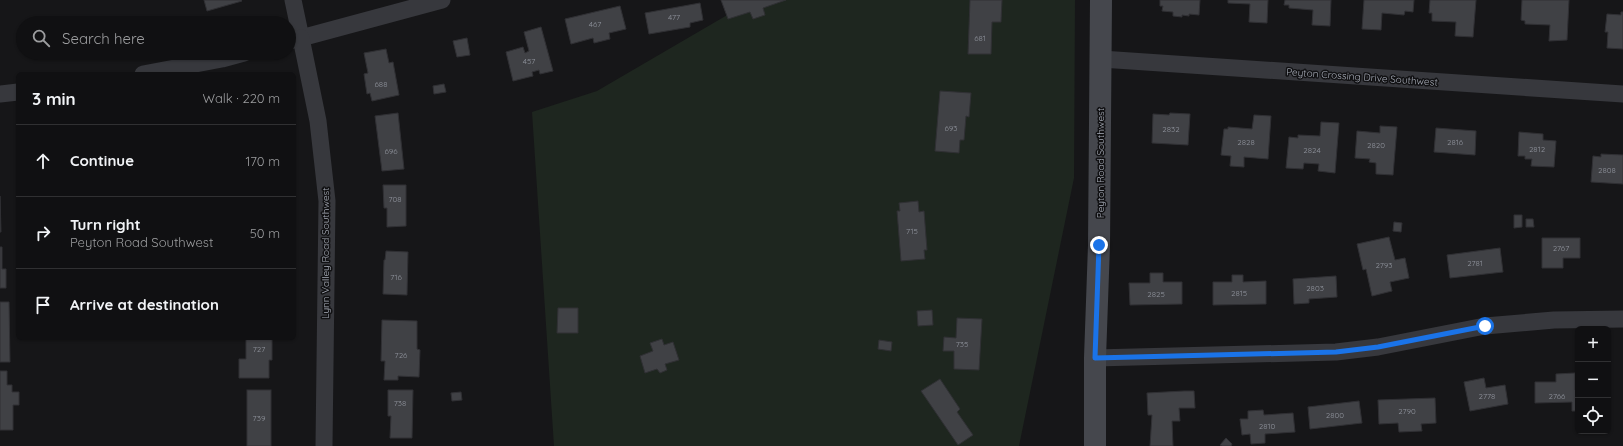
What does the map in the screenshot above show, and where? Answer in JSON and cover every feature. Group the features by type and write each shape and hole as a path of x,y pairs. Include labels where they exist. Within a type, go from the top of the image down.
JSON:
{"street":[{"name":"Lynn Valley Road Southwest","path":"293,0 294,16"},
{"path":"296,40 442,0"},
{"name":"Peyton Road Southwest","path":"1094,446 1099,245 1101,0"},
{"name":"Lynn Valley Road Southwest","path":"296,44 318,122 327,201 324,446"},
{"name":"Peyton Crossing Drive Southwest","path":"1100,59 1623,94"},
{"path":"154,72 217,60"},
{"path":"0,94 16,92"},
{"path":"1095,358 1336,352 1378,347 1485,326 1554,320 1623,319"}],"shaded area":[{"path":"753,0 1075,0 1074,178 1019,446 554,446 532,112 597,91"}],"building":[{"path":"204,0 241,0 242,1 207,11"},
{"path":"721,0 786,0 763,8 765,15 753,19 750,12 728,19"},
{"path":"970,0 1002,0 1001,22 992,22 991,54 968,54"},
{"path":"1160,0 1200,0 1199,15 1189,14 1189,16 1182,15 1182,17 1173,16 1173,12 1162,11 1163,6 1160,6"},
{"path":"1228,0 1268,0 1267,23 1249,22 1250,4 1228,3"},
{"path":"1285,0 1331,0 1330,26 1312,25 1313,10 1289,8 1289,5 1284,5"},
{"path":"1364,0 1414,0 1413,12 1405,11 1404,15 1382,13 1381,30 1362,29"},
{"path":"1430,0 1476,0 1473,37 1455,36 1456,22 1432,21 1432,13 1429,13"},
{"path":"1522,0 1569,0 1567,40 1549,41 1550,25 1525,24 1525,21 1521,20"},
{"path":"700,3 703,20 690,23 690,27 649,34 645,13"},
{"path":"620,6 626,29 609,33 610,39 594,43 593,38 571,44 565,19"},
{"path":"1621,12 1623,12 1623,49 1607,48 1608,32 1605,32 1607,14 1621,15"},
{"path":"541,27 553,71 540,74 539,70 532,72 533,76 513,81 506,52 523,47 525,53 529,51 524,32"},
{"path":"467,38 470,55 457,57 453,41"},
{"path":"386,49 389,63 393,62 399,95 372,101 370,93 367,94 364,74 368,73 364,53"},
{"path":"444,84 446,92 434,94 433,86"},
{"path":"940,91 971,93 969,117 966,116 964,140 960,140 959,153 935,151"},
{"path":"398,113 404,169 382,171 375,116"},
{"path":"1170,113 1190,114 1188,145 1152,143 1153,114 1169,115"},
{"path":"1254,115 1271,116 1268,159 1244,157 1244,167 1230,166 1231,156 1221,155 1224,129 1228,129 1228,127 1252,129"},
{"path":"1321,122 1339,123 1335,173 1318,171 1319,164 1304,163 1303,169 1286,168 1289,137 1298,138 1298,135 1320,136"},
{"path":"1380,126 1397,127 1393,175 1376,174 1376,163 1369,162 1370,159 1355,158 1357,131 1380,133"},
{"path":"1436,128 1476,131 1475,155 1434,152"},
{"path":"1519,132 1543,134 1543,140 1556,141 1554,167 1531,166 1532,159 1525,159 1525,156 1518,156"},
{"path":"1601,154 1623,155 1623,184 1591,182 1593,156 1601,157"},
{"path":"383,185 406,185 406,226 387,227 387,208 384,208"},
{"path":"0,196 1,232 0,232"},
{"path":"918,201 919,212 924,211 927,250 924,250 925,259 901,261 897,211 900,211 899,203"},
{"path":"1514,215 1522,215 1522,227 1514,228"},
{"path":"1526,219 1533,219 1534,227 1526,227"},
{"path":"1394,222 1402,223 1401,232 1393,231"},
{"path":"1389,237 1395,260 1405,258 1409,278 1390,282 1392,291 1372,296 1366,269 1363,270 1357,244"},
{"path":"1542,238 1580,238 1580,258 1563,258 1563,268 1542,268"},
{"path":"0,247 2,247 2,269 6,269 6,288 0,288"},
{"path":"1500,248 1503,272 1450,278 1447,255"},
{"path":"386,251 408,252 407,295 383,294 384,260"},
{"path":"1150,273 1163,273 1163,282 1182,282 1182,304 1130,305 1129,283 1150,283"},
{"path":"1232,275 1243,275 1243,282 1266,281 1266,304 1213,305 1213,282 1232,282"},
{"path":"1336,276 1337,297 1309,299 1309,303 1294,304 1293,279"},
{"path":"0,302 9,302 10,362 0,362"},
{"path":"558,308 578,308 578,333 557,333"},
{"path":"932,310 933,325 918,326 917,311"},
{"path":"957,318 982,319 979,370 954,369 954,351 943,351 944,337 956,338"},
{"path":"382,320 417,321 417,349 420,350 419,377 398,376 398,380 384,380 385,361 381,361"},
{"path":"662,339 664,345 673,342 679,360 665,364 667,370 660,373 657,369 645,373 640,356 653,351 650,343"},
{"path":"246,340 272,340 272,360 269,360 269,378 239,378 239,359 246,359"},
{"path":"879,340 892,342 891,351 878,349"},
{"path":"0,371 7,371 7,385 12,385 12,392 19,392 19,405 13,405 13,430 0,430"},
{"path":"1575,373 1575,411 1572,411 1572,402 1535,403 1535,382 1556,382 1556,374"},
{"path":"1484,378 1486,388 1505,385 1508,404 1470,411 1464,382"},
{"path":"940,379 960,409 957,412 973,435 958,445 921,391"},
{"path":"247,390 271,390 271,446 247,446"},
{"path":"388,390 413,390 412,438 390,438 391,416 388,416"},
{"path":"1194,391 1195,408 1179,408 1180,421 1172,421 1173,446 1150,446 1152,415 1148,415 1147,393"},
{"path":"461,392 462,400 452,401 451,393"},
{"path":"1435,398 1436,423 1421,424 1422,431 1399,432 1398,423 1379,424 1378,400"},
{"path":"1359,401 1362,423 1310,429 1308,407"},
{"path":"1263,410 1264,415 1293,413 1295,432 1265,434 1265,443 1251,444 1250,434 1242,435 1240,419 1248,419 1248,411"},
{"path":"1226,438 1232,444 1231,446 1220,445"}],"route":[{"path":"1099,245 1095,358 1336,352 1378,347 1485,326"}]}
